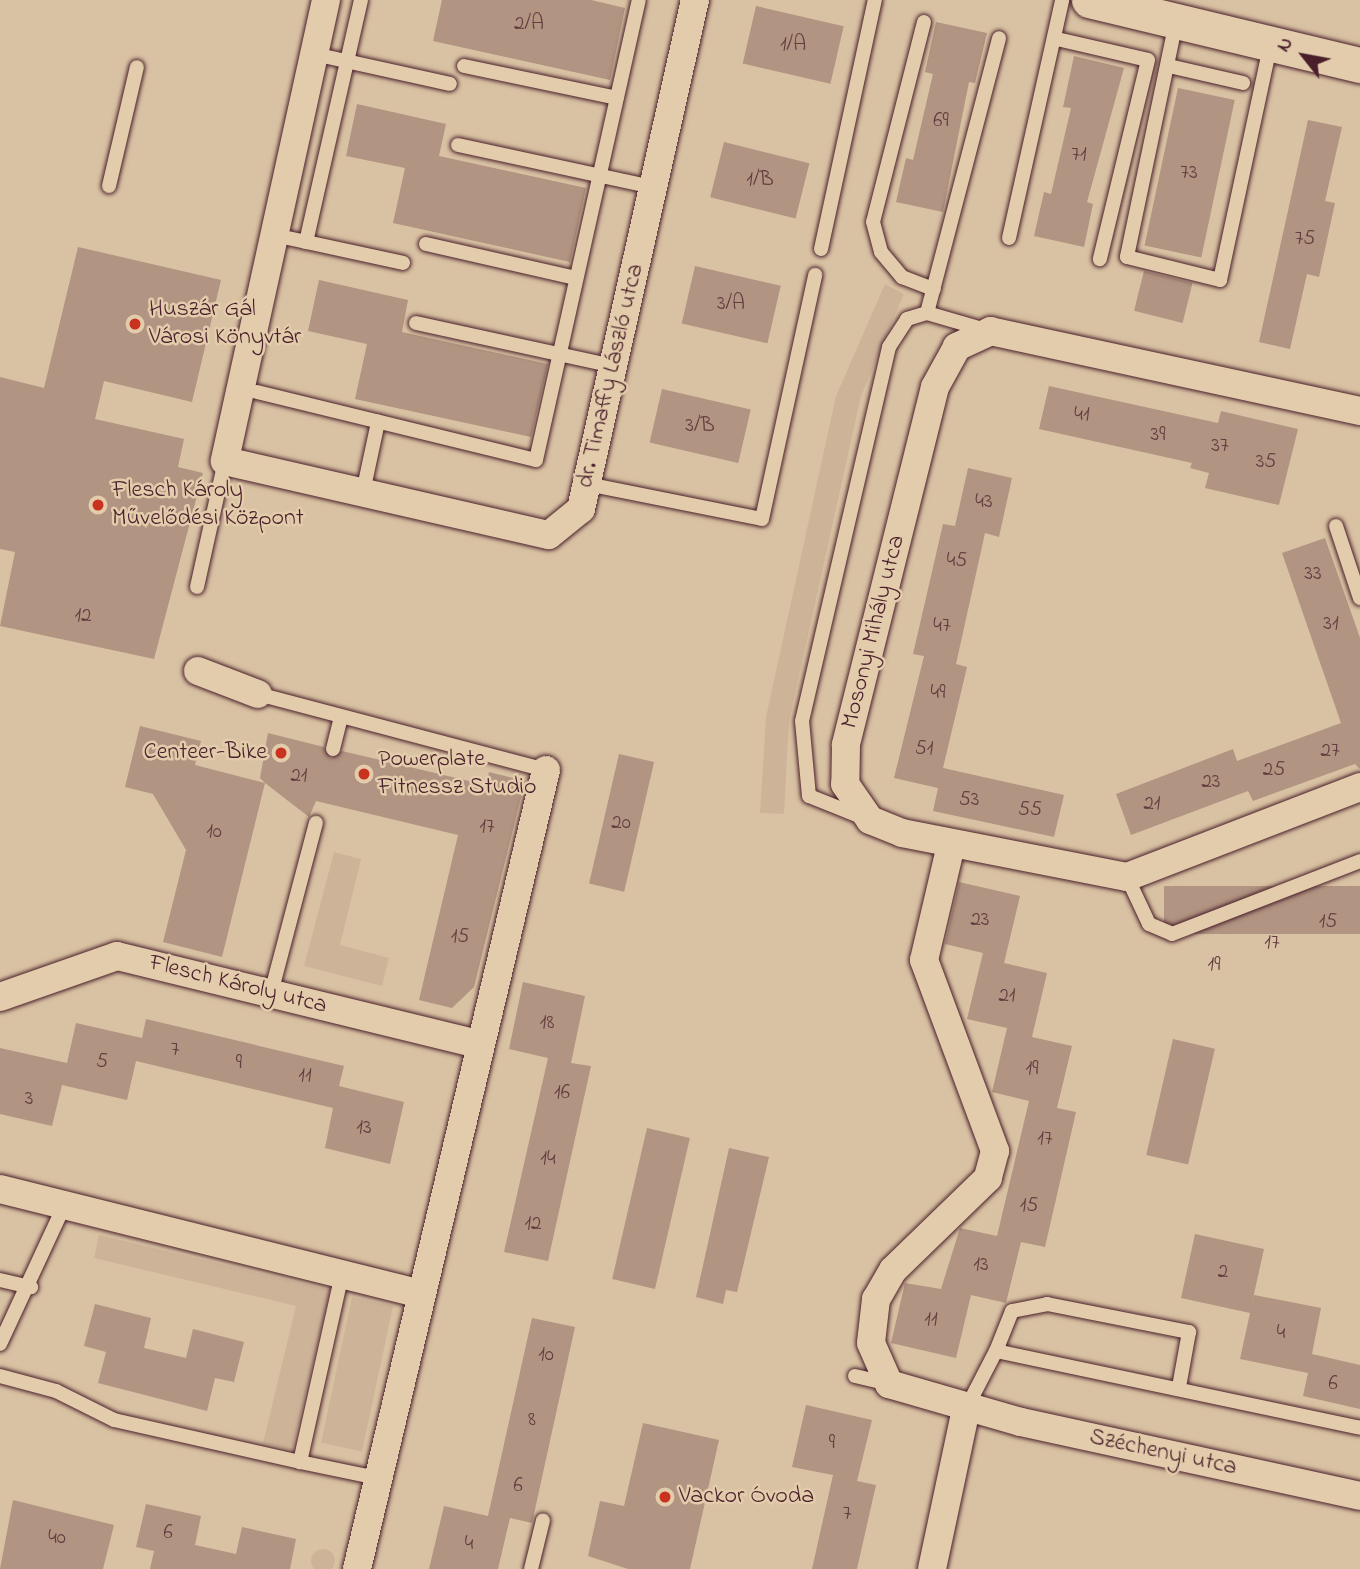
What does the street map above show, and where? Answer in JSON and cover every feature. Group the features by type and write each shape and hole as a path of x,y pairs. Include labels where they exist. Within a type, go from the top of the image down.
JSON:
{"street":[{"path":"225,461 326,0"},
{"path":"1089,0 1283,44 1360,65"},
{"name":"dr. Timaffy László utca","path":"225,461 549,535 581,509 653,187 688,1"},
{"path":"991,331 1360,411"},
{"name":"Mosonyi Mihály utca","path":"870,820 845,784 846,746 934,387 957,347 991,331"},
{"path":"198,671 258,694"},
{"path":"357,1569 418,1293 546,771"},
{"path":"870,820 951,845 1127,877 1360,787"},
{"path":"889,1384 871,1343 877,1299 893,1270 988,1178 995,1151 925,960 951,845"},
{"name":"Flesch Károly utca","path":"0,996 117,956 479,1044"},
{"path":"0,1189 418,1293"},
{"name":"Széchenyi utca","path":"889,1384 966,1409 1360,1496"},
{"path":"932,1569 966,1409"}],"lane":[{"path":"306,242 360,0"},
{"path":"257,393 536,460 639,0"},
{"path":"821,249 875,0"},
{"path":"1009,238 1057,39 1062,0"},
{"path":"1177,20 1127,257 1220,279 1283,44"},
{"path":"924,22 873,222 881,252 902,277 934,289"},
{"path":"928,313 999,38"},
{"path":"1057,39 1148,60 1100,259"},
{"path":"314,54 450,84"},
{"path":"464,66 617,98"},
{"path":"1169,66 1243,83"},
{"path":"108,186 137,67"},
{"path":"458,145 653,187"},
{"path":"274,234 403,263"},
{"path":"426,244 576,278"},
{"path":"587,484 762,519 816,275"},
{"path":"870,820 809,796 802,721 889,347 907,319 928,313 991,331"},
{"path":"416,323 613,366"},
{"path":"363,492 378,422"},
{"path":"197,587 225,461"},
{"path":"1336,526 1360,598"},
{"path":"258,694 546,771"},
{"path":"333,749 341,718"},
{"path":"271,993 316,823"},
{"path":"1127,877 1149,924 1172,934 1360,861"},
{"path":"0,1344 31,1287 65,1204"},
{"path":"300,1462 342,1274"},
{"path":"0,1280 31,1287"},
{"path":"966,1409 996,1351 1012,1311 1047,1304 1189,1332 1179,1388"},
{"path":"996,1351 1360,1428"},
{"path":"0,1376 56,1391 114,1420 377,1478"},
{"path":"855,1376 889,1384"},
{"path":"531,1569 543,1520"}],"shaded area":[{"path":"885,284 904,294 861,396 789,721 784,814 760,813 766,717 836,396"},
{"path":"334,852 361,859 340,945 389,958 382,986 304,966"},
{"path":"99,1235 330,1290 292,1450 263,1443 296,1306 94,1258"},
{"path":"352,1297 393,1306 362,1451 321,1443"},
{"path":"323,1549 331,1553 335,1561 331,1569 323,1573 315,1569 311,1561 315,1553"}],"building":[{"path":"442,0 591,0 625,8 610,80 433,41"},
{"path":"756,6 844,26 830,84 743,63"},
{"path":"936,22 987,33 975,83 969,82 943,212 896,202 906,158 913,160 933,74 925,72"},
{"path":"1074,56 1124,68 1087,202 1093,204 1084,247 1034,236 1044,192 1051,194 1071,108 1063,107"},
{"path":"1178,88 1235,100 1201,258 1145,245"},
{"path":"357,104 446,124 439,156 586,188 570,262 393,223 405,168 346,156"},
{"path":"1308,120 1342,127 1325,201 1335,203 1319,277 1307,274 1290,349 1259,342"},
{"path":"724,142 809,163 796,219 710,197"},
{"path":"78,247 221,280 192,402 104,381 95,419 184,439 178,467 203,473 154,659 0,626 15,552 0,549 0,377 44,388"},
{"path":"695,266 781,286 767,343 682,323"},
{"path":"1144,271 1193,283 1183,323 1134,311"},
{"path":"319,280 408,300 402,332 548,364 531,437 355,399 367,344 308,331"},
{"path":"1049,386 1218,423 1221,411 1298,429 1279,505 1205,488 1209,473 1190,468 1192,463 1039,429"},
{"path":"662,389 751,409 738,463 650,443"},
{"path":"968,468 1012,478 999,537 985,533 956,664 967,667 943,768 1064,795 1054,837 933,811 938,788 894,778 924,656 913,654 943,524 955,526"},
{"path":"1325,538 1360,638 1360,769 1355,764 1253,801 1248,791 1131,835 1116,794 1233,749 1237,761 1341,723 1282,553"},
{"path":"140,726 201,741 195,765 265,783 222,957 163,942 186,850 153,794 125,787"},
{"path":"268,733 324,747 331,758 342,751 486,785 489,772 525,781 474,987 452,1008 419,1000 458,835 316,801 309,817 260,778"},
{"path":"619,754 654,762 624,892 589,884"},
{"path":"959,882 1020,896 1004,963 1047,973 1032,1037 1072,1046 1057,1108 1076,1112 1045,1247 1021,1242 1006,1303 971,1295 956,1358 891,1343 905,1283 941,1289 960,1228 997,1236 1029,1101 992,1092 1007,1028 967,1019 983,953 945,944"},
{"path":"1164,886 1360,886 1360,934 1164,934"},
{"path":"523,982 585,996 571,1063 591,1066 548,1261 504,1252 548,1058 509,1049"},
{"path":"146,1019 344,1066 339,1086 404,1102 390,1164 325,1148 333,1108 136,1061 127,1100 62,1085 52,1126 0,1114 0,1048 67,1063 76,1023 142,1038"},
{"path":"1173,1039 1215,1049 1188,1165 1146,1155"},
{"path":"647,1128 690,1138 655,1289 612,1279"},
{"path":"729,1148 769,1157 737,1292 726,1290 723,1304 696,1297"},
{"path":"1195,1234 1264,1249 1252,1303 1254,1295 1321,1308 1312,1354 1360,1365 1360,1409 1303,1396 1308,1373 1240,1359 1250,1313 1181,1298"},
{"path":"95,1304 151,1318 144,1348 186,1358 193,1329 244,1342 234,1382 215,1378 207,1411 98,1383 106,1352 84,1346"},
{"path":"532,1318 575,1327 532,1523 510,1518 498,1569 429,1569 444,1506 488,1516"},
{"path":"806,1405 872,1420 857,1481 876,1485 857,1569 812,1569 833,1475 792,1467"},
{"name":"Vackor Óvoda","path":"643,1423 719,1440 690,1569 628,1569 588,1556 600,1501 624,1506"},
{"path":"13,1500 114,1525 103,1569 0,1569"},
{"path":"146,1504 201,1516 195,1545 236,1554 242,1527 296,1539 290,1569 150,1569 154,1551 136,1547"}],"place":[{"name":"Huszár Gál Városi Könyvtár","path":"135,324"},
{"name":"Flesch Károly Művelődési Központ","path":"98,505"},
{"name":"Centeer-Bike","path":"281,753"},
{"name":"Powerplate Fitnessz Studio","path":"364,774"},
{"name":"Vackor Óvoda","path":"665,1497"}]}
